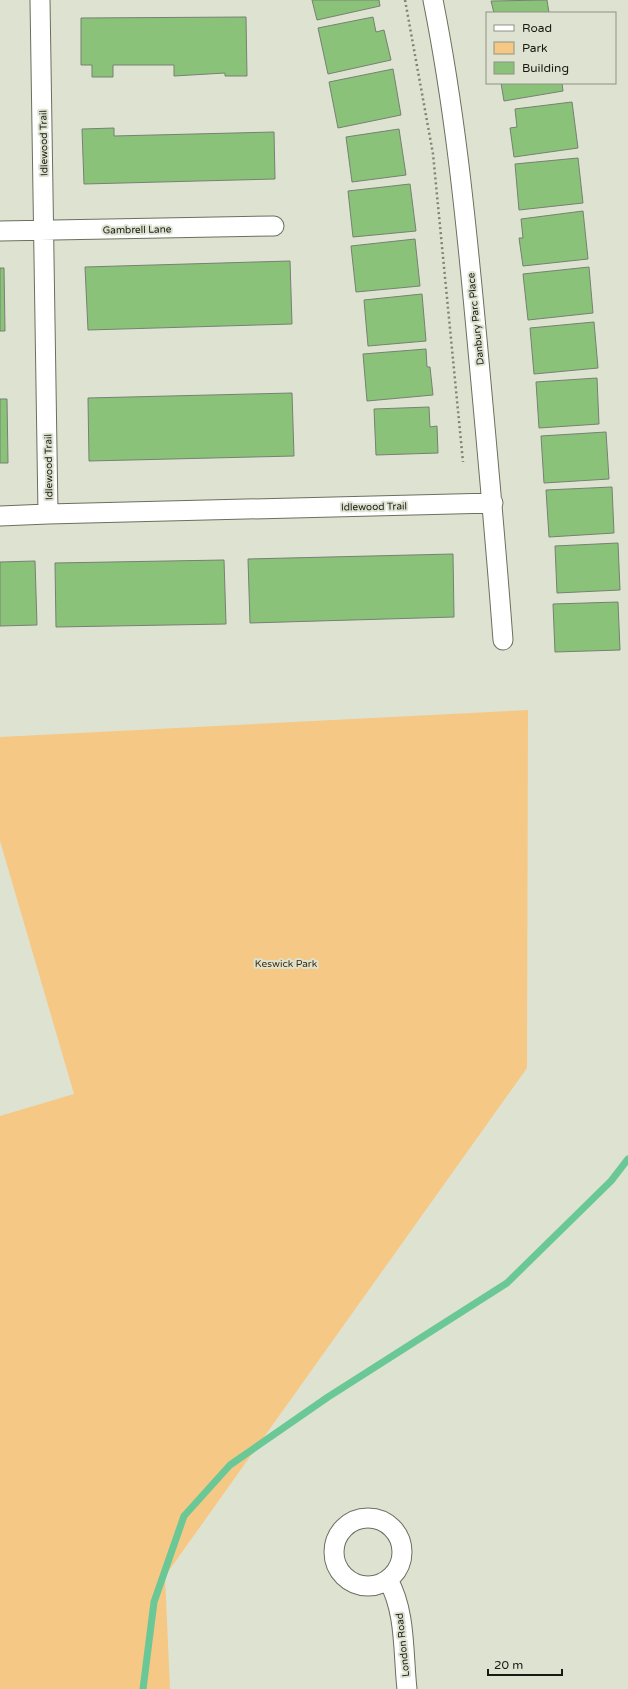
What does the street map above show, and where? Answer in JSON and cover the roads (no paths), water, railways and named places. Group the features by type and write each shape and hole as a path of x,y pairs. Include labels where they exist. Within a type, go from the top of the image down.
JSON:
{"street":[{"name":"Idlewood Trail","path":"40,0 48,514 493,503"},
{"name":"Danbury Parc Place","path":"433,0 441,42 460,168 493,503 503,640"},
{"name":"Gambrell Lane","path":"0,231 274,226"},
{"path":"0,516 48,514"},
{"name":"London Road","path":"388,1580 392,1587 400,1613 407,1689"}],"waterway":[{"path":"143,1689 154,1602 184,1516 230,1465 328,1397 507,1283 611,1181 628,1159"}],"park label":[{"name":"Keswick Park","path":"286,963"}]}
